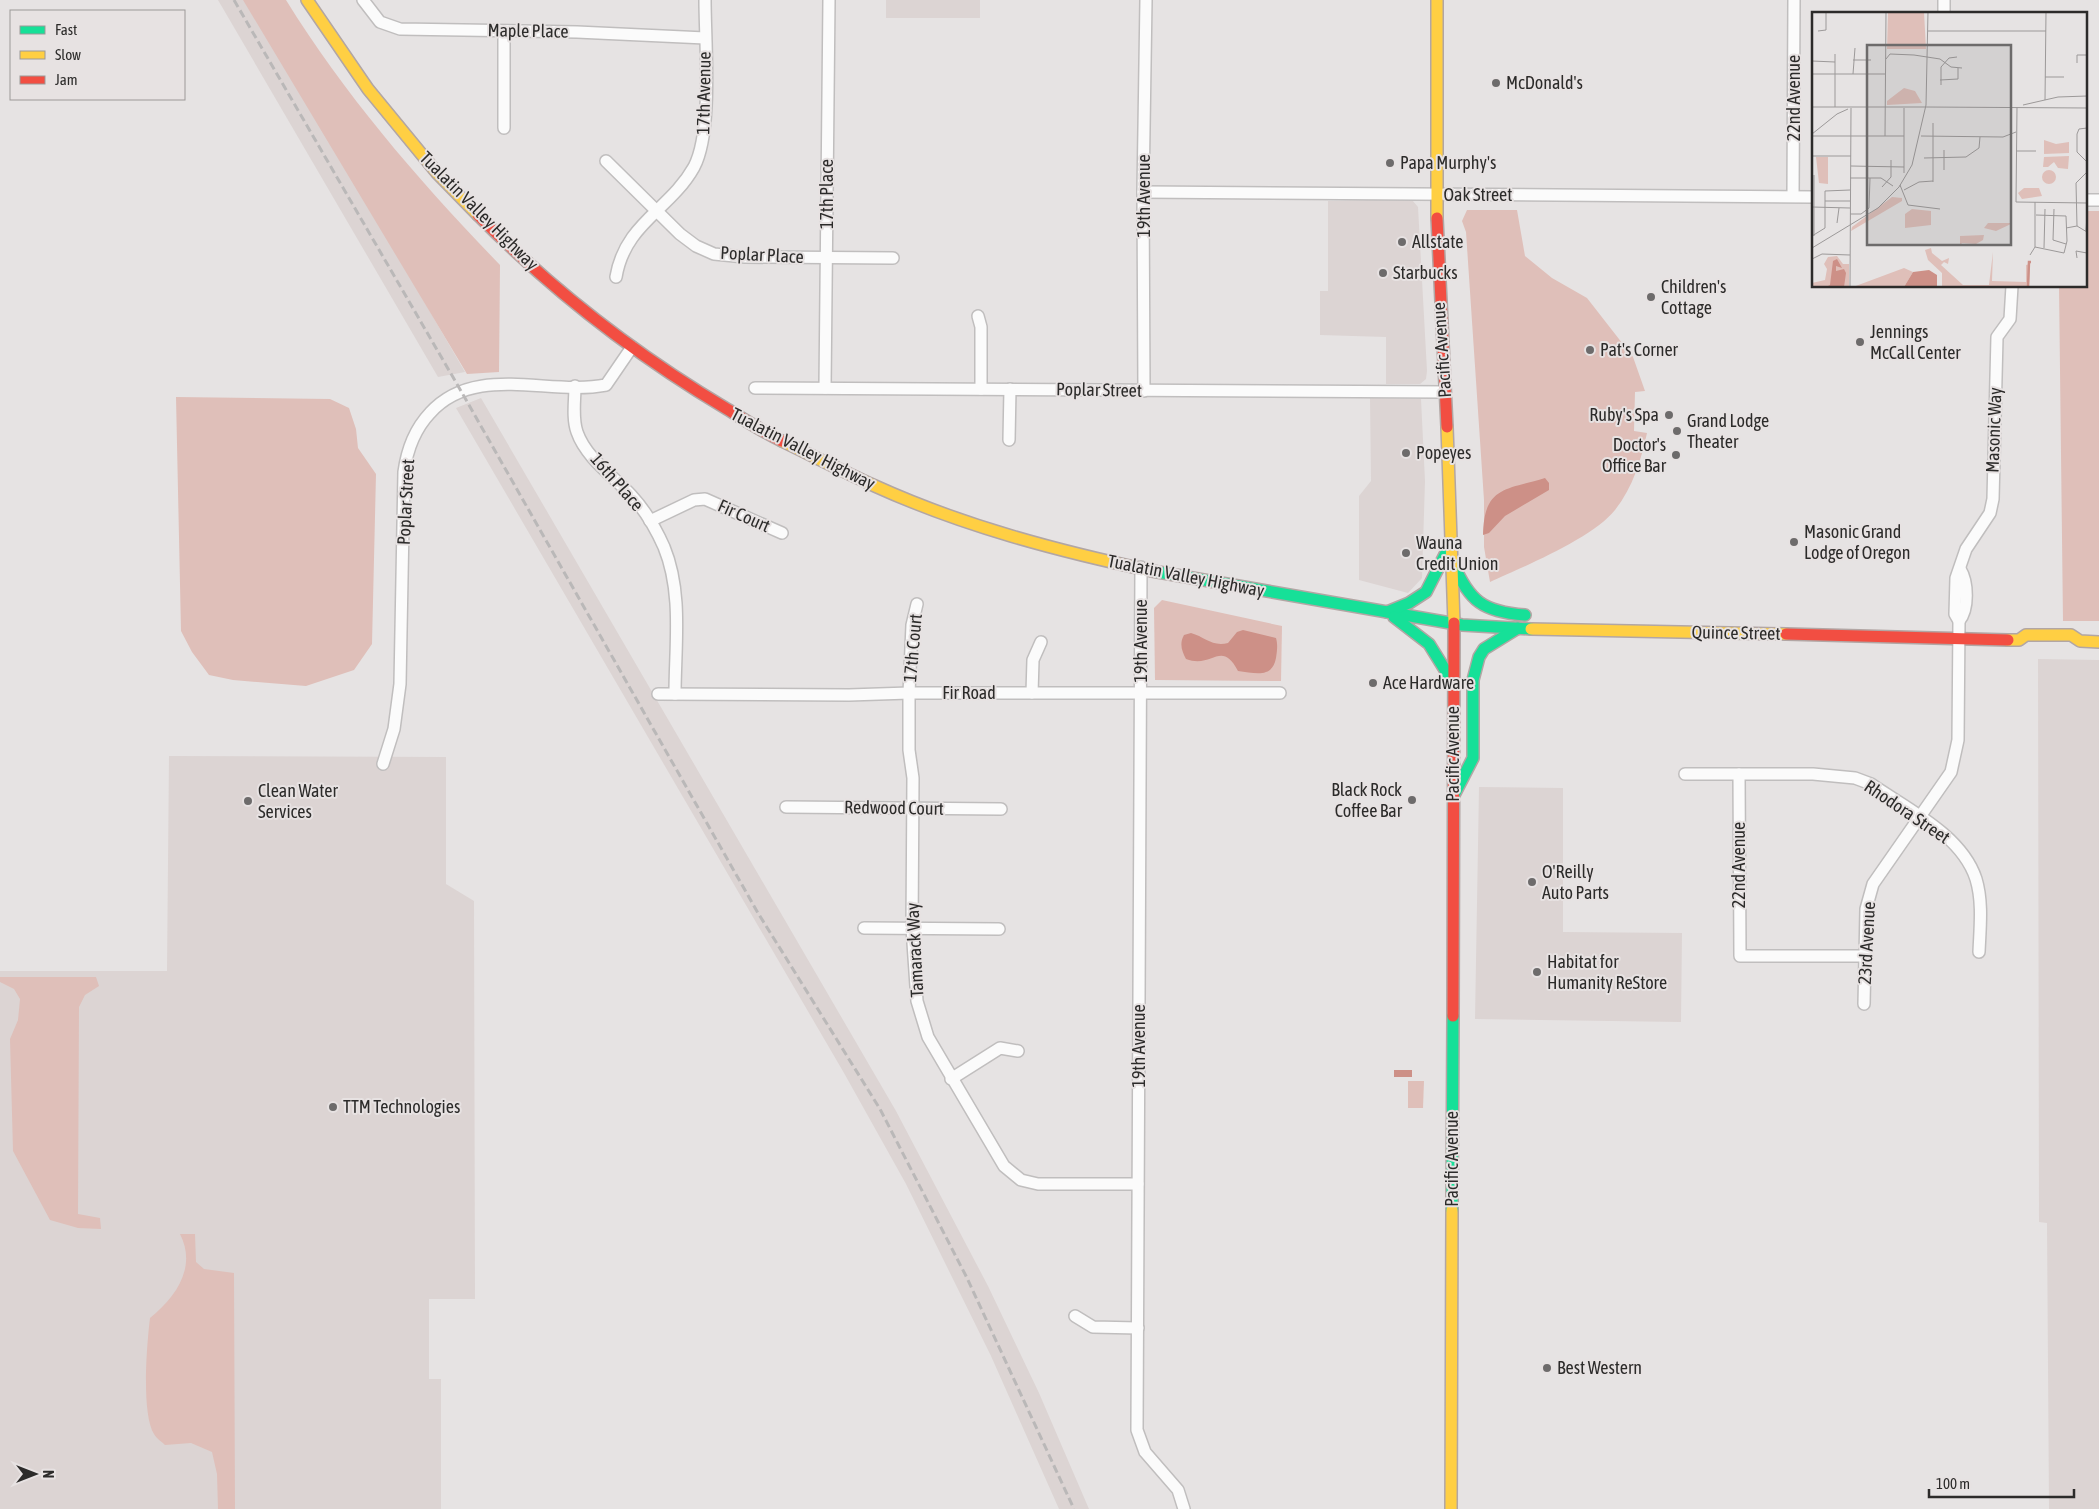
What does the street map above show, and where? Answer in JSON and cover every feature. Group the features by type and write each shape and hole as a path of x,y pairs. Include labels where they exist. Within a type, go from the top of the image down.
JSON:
{"main road":[{"name":"Tualatin Valley Highway","path":"308,0 386,113 455,192 522,258 574,303 632,347 742,419 803,452 872,485 980,526 1060,550 1237,587 1454,623"},
{"name":"Pacific Avenue","path":"1437,0 1436,195 1438,289 1451,495 1454,623 1451,1509"},
{"path":"1387,612 1409,603 1426,592 1452,540"},
{"path":"1453,563 1460,582 1481,607 1499,613 1534,615"},
{"path":"1387,612 1426,639 1437,653 1453,684"},
{"path":"1574,616 1598,630"},
{"name":"Quince Street","path":"1454,623 1475,627 2019,640 2026,646 2071,647 2080,641 2099,642"},
{"path":"1453,796 1473,758 1473,680 1479,656 1484,648 1518,628"}],"street":[{"name":"Maple Place","path":"363,0 374,17 391,28 410,30 577,32 705,38"},
{"name":"17th Avenue","path":"616,277 619,262 628,242 684,184 702,147 705,124 705,0"},
{"name":"17th Place","path":"825,388 829,0"},
{"name":"19th Avenue","path":"1144,391 1143,192 1146,0"},
{"name":"22nd Avenue","path":"1793,196 1794,0"},
{"path":"504,31 504,128"},
{"name":"Poplar Place","path":"606,160 680,234 696,246 714,254 745,257 893,258"},
{"name":"Oak Street","path":"1143,192 1812,197"},
{"path":"2086,200 2099,200"},
{"name":"Masonic Way","path":"1959,638 1959,621 1955,614 1956,578 1966,548 1992,507 1997,337 2010,319 2012,288"},
{"path":"978,316 981,327 980,389"},
{"name":"Poplar Street","path":"383,764 394,729 398,703 403,606 404,472 406,453 417,429 436,406 452,395 470,388 491,385 606,385 632,347"},
{"name":"16th Place","path":"575,386 575,424 582,441 600,466 637,502 664,547 674,582 677,605 675,694"},
{"name":"Poplar Street","path":"755,388 1444,392"},
{"path":"1010,389 1010,440"},
{"name":"Fir Court","path":"650,521 694,500 705,499 782,533"},
{"name":"19th Avenue","path":"1141,567 1137,1430 1145,1452 1178,1490 1184,1509"},
{"name":"17th Court","path":"909,693 912,625 917,604"},
{"name":"23rd Avenue","path":"1864,1004 1866,909 1873,884 1921,818 1951,772 1958,740 1959,638"},
{"path":"1032,693 1033,660 1041,642"},
{"name":"Fir Road","path":"658,694 849,696 909,693 1280,693"},
{"name":"Tamarack Way","path":"909,693 913,808 912,928 917,1001 928,1037 951,1079 1004,1166 1021,1180 1038,1184 1138,1184"},
{"name":"Rhodora Street","path":"1685,774 1813,774 1855,778 1871,784 1954,842 1968,859 1976,881 1980,903 1979,952"},
{"name":"22nd Avenue","path":"1739,774 1740,956 1865,956"},
{"name":"Redwood Court","path":"786,807 1001,809"},
{"path":"864,928 999,928"},
{"path":"951,1079 1000,1048 1018,1051"},
{"path":"1075,1316 1093,1327 1138,1328"}],"shaded area":[{"path":"218,0 249,0 465,372 438,377"},
{"path":"243,0 286,0 309,36 359,105 413,171 500,265 499,372 467,374"},
{"path":"886,0 980,0 980,18 886,18"},
{"path":"1412,200 1418,207 1427,371 1426,379 1420,384 1386,384 1386,337 1320,335 1320,291 1328,291 1328,201"},
{"path":"1467,210 1517,210 1525,256 1552,278 1587,298 1633,357 1645,391 1635,392 1634,431 1647,433 1645,443 1627,492 1615,510 1605,521 1591,531 1557,551 1490,582 1484,547 1484,500 1466,232 1462,221"},
{"path":"2086,211 2099,211 2099,621 2063,621 2059,288 2086,288"},
{"path":"176,397 330,399 349,408 356,429 358,448 376,474 372,644 354,670 306,686 233,680 209,675 192,652 181,631"},
{"path":"481,398 896,1111 988,1286 1039,1393 1089,1509 1059,1509 991,1356 906,1184 844,1073 456,408"},
{"path":"1370,398 1421,399 1425,481 1422,578 1408,593 1359,580 1359,496 1371,481"},
{"path":"1545,478 1549,483 1549,490 1505,516 1489,533 1483,535 1484,519 1493,499 1509,488"},
{"path":"1162,600 1282,626 1281,681 1155,680 1154,608"},
{"path":"1243,630 1276,638 1276,658 1274,665 1267,672 1238,671 1226,657 1221,656 1203,661 1195,661 1186,659 1183,653 1181,644 1184,635 1191,633 1213,643 1222,644 1228,643 1237,632"},
{"path":"2038,659 2099,660 2099,1509 2049,1509 2047,1223 2039,1222"},
{"path":"169,756 446,757 446,884 474,901 475,1299 429,1299 429,1379 441,1379 441,1509 0,1509 0,971 167,971"},
{"path":"1479,787 1563,788 1563,932 1682,933 1681,1022 1475,1019"},
{"path":"0,977 96,977 99,986 85,995 79,1007 78,1214 100,1218 101,1229 78,1228 50,1220 13,1151 10,1039 18,1020 20,999 14,989 0,982"},
{"path":"1394,1070 1412,1070 1412,1077 1394,1077"},
{"path":"1408,1081 1424,1081 1423,1108 1408,1108"},
{"path":"180,1234 195,1234 196,1262 204,1269 234,1273 235,1509 218,1509 217,1474 212,1452 191,1443 165,1445 155,1435 147,1411 146,1378 150,1318 168,1301 185,1270 185,1246"}],"railway":[{"path":"234,0 461,391 758,913 880,1109 967,1278 1074,1509"}],"traffic: fast":[{"path":"1387,612 1409,603 1426,592 1452,541"},
{"path":"1453,563 1465,587 1479,602 1498,611 1525,615"},
{"path":"1152,571 1462,625 1531,629"},
{"path":"1394,617 1429,644 1452,681"},
{"path":"1455,793 1473,758 1473,680 1479,657 1484,649 1518,628"},
{"path":"1452,1210 1453,1016"}],"traffic: slow":[{"path":"307,0 368,89 437,173 478,215"},
{"path":"1437,0 1437,218"},
{"path":"1447,427 1454,623"},
{"path":"782,441 875,486 942,513 1046,546 1152,571"},
{"path":"1531,629 1786,634"},
{"path":"2008,640 2019,640 2026,635 2071,635 2080,641 2099,642"},
{"path":"1451,1509 1452,1210"}],"traffic: jam":[{"path":"478,215 506,243 565,295 628,344 693,388 782,441"},
{"path":"1437,218 1447,427"},
{"path":"1453,1016 1454,623"},
{"path":"1786,634 2008,640"}],"place":[{"name":"McDonald's","path":"1496,83"},
{"name":"Papa Murphy's","path":"1390,163"},
{"name":"Allstate","path":"1402,242"},
{"name":"Starbucks","path":"1383,273"},
{"name":"Children's Cottage","path":"1651,297"},
{"name":"Jennings McCall Center","path":"1860,342"},
{"name":"Pat's Corner","path":"1590,350"},
{"name":"Ruby's Spa","path":"1669,415"},
{"name":"Grand Lodge Theater","path":"1677,431"},
{"name":"Popeyes","path":"1406,453"},
{"name":"Doctor's Office Bar","path":"1676,455"},
{"name":"Masonic Grand Lodge of Oregon","path":"1794,542"},
{"name":"Wauna Credit Union","path":"1406,553"},
{"name":"Ace Hardware","path":"1373,683"},
{"name":"Black Rock Coffee Bar","path":"1412,800"},
{"name":"Clean Water Services","path":"248,801"},
{"name":"O'Reilly Auto Parts","path":"1532,882"},
{"name":"Habitat for Humanity ReStore","path":"1537,972"},
{"name":"TTM Technologies","path":"333,1107"},
{"name":"Best Western","path":"1547,1368"}]}
